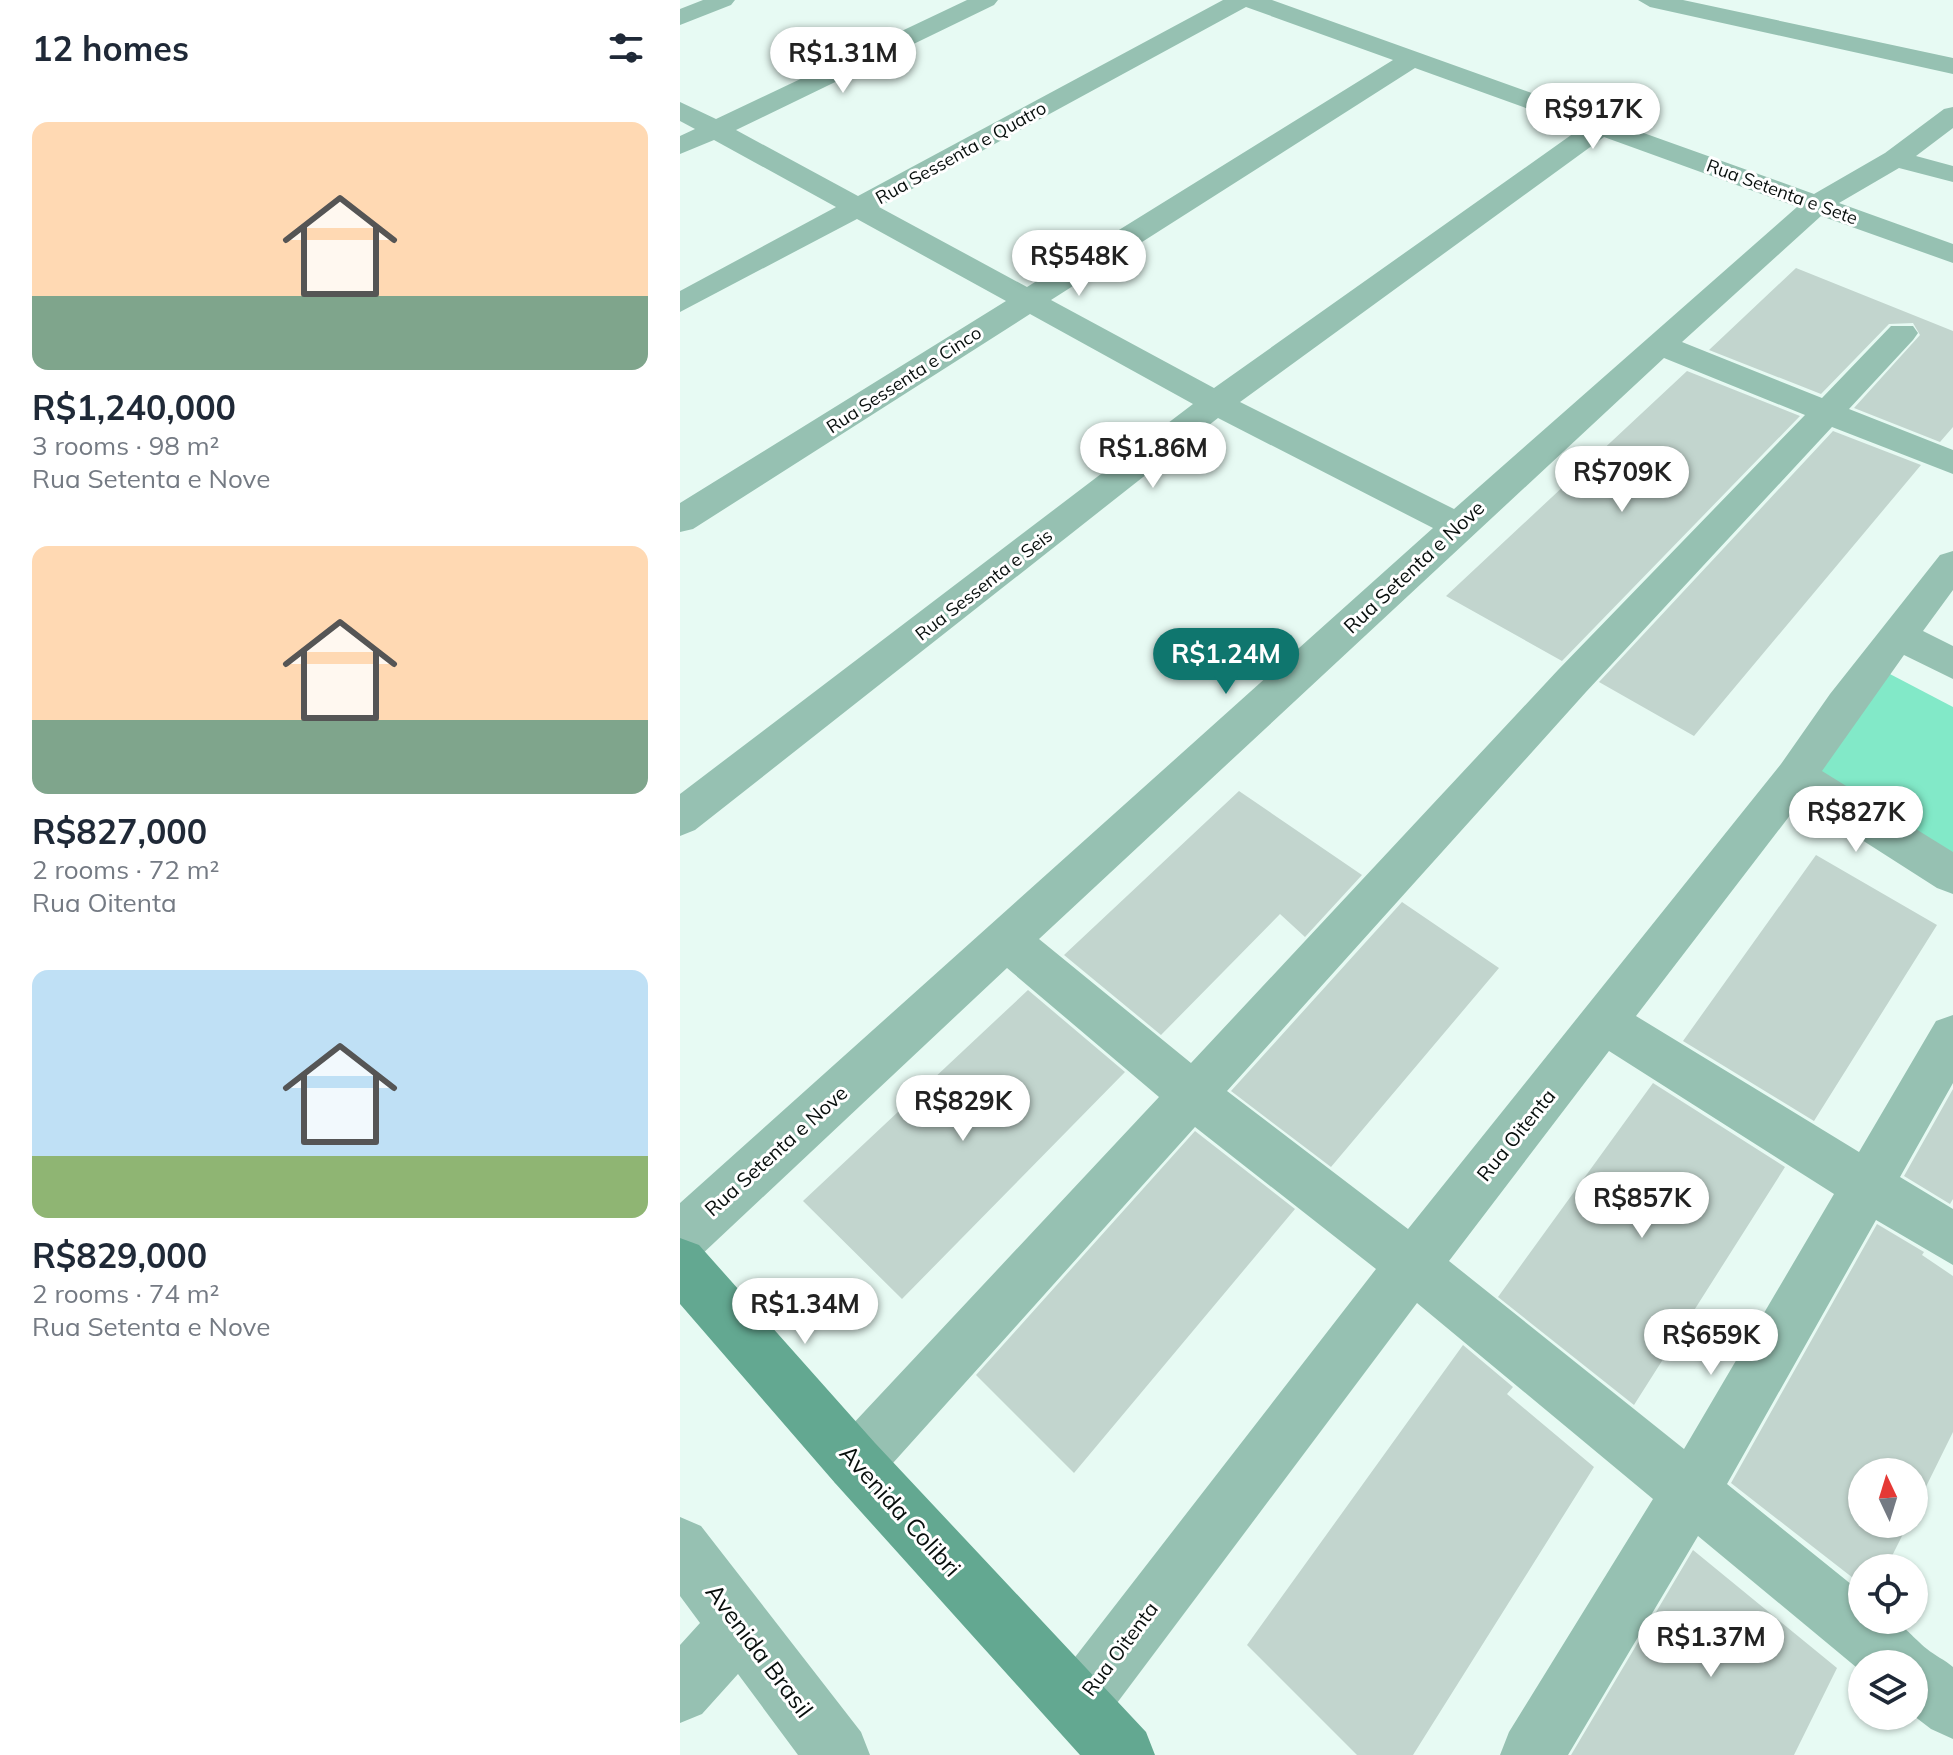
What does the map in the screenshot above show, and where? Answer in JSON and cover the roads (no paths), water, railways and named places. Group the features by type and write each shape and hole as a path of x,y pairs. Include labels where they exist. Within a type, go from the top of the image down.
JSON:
{"main road":[{"name":"Avenida Colibri","path":"680,1264 855,1463 1123,1755"}],"street":[{"path":"680,18 723,0"},
{"path":"680,146 986,0"},
{"name":"Rua Sessenta e Quatro","path":"680,303 1241,0"},
{"name":"Rua Setenta e Sete","path":"1250,0 1953,254"},
{"path":"1650,0 1788,19 1953,66"},
{"name":"Rua Sessenta e Cinco","path":"680,520 1412,59"},
{"path":"680,110 1216,403 1458,526"},
{"name":"Rua Setenta e Nove","path":"680,1238 1458,526 1817,204 1895,159 1953,115"},
{"name":"Rua Sessenta e Seis","path":"680,818 856,685 1216,403 1600,127"},
{"path":"1895,159 1953,174"},
{"path":"855,1463 1572,681 1902,333"},
{"path":"1660,345 1953,463"},
{"name":"Rua Oitenta","path":"1077,1705 1413,1265 1606,1023 1796,776 1953,564"},
{"path":"1898,635 1953,664"},
{"path":"1796,776 1953,875"},
{"path":"1008,941 1193,1095 1413,1265 1884,1650"},
{"path":"1606,1023 1953,1239"},
{"path":"1532,1755 1691,1492 1953,1037"},
{"name":"Avenida Brasil","path":"680,1547 838,1755"},
{"path":"680,1692 740,1624"},
{"path":"1928,1686 1953,1707"}]}
